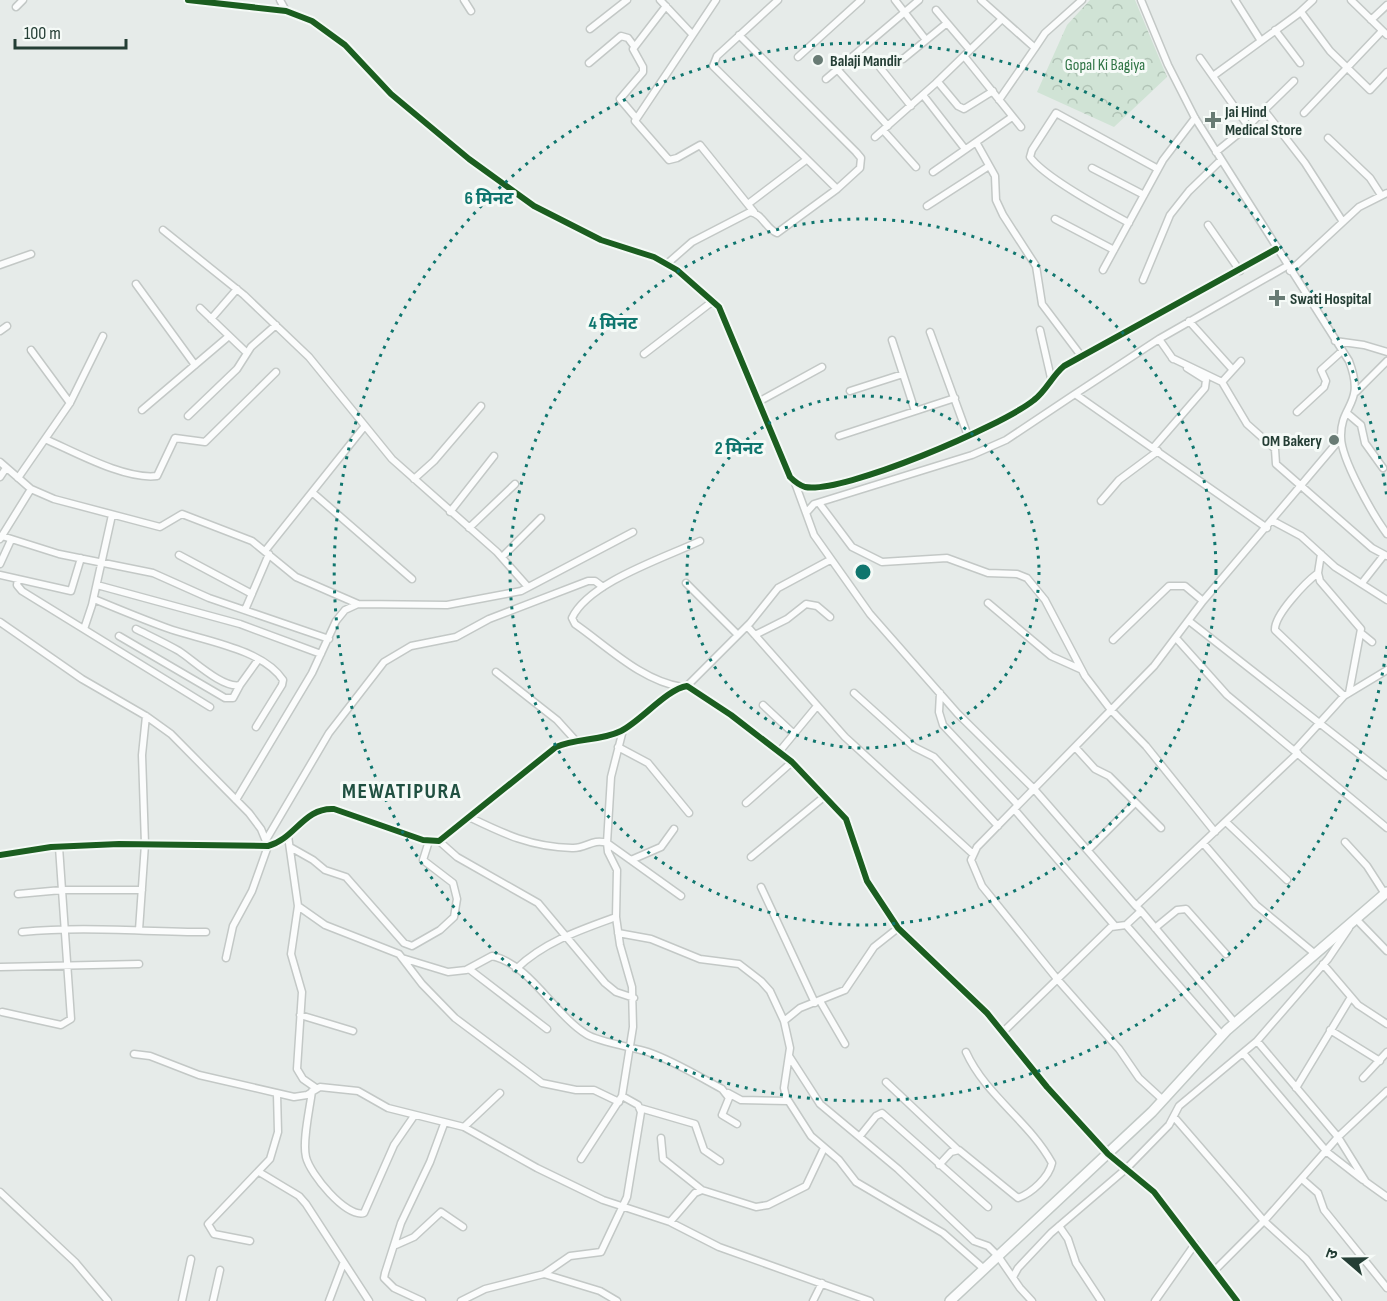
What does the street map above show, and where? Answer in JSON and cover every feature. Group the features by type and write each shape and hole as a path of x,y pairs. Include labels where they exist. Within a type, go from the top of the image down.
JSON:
{"main road":[{"path":"950,1301 1163,1100 1222,1035 1386,893"}],"street":[{"path":"16,7 23,0"},
{"path":"188,0 284,4 345,45 391,94 470,159 534,206 601,240 668,263 713,301 728,325 790,477 795,482 814,536 830,560 870,614 958,714 1034,789 1235,1023"},
{"path":"464,0 471,11"},
{"path":"590,29 627,0"},
{"path":"660,0 692,34"},
{"path":"636,118 657,92 692,34 717,0"},
{"path":"778,0 714,59 713,66 837,189"},
{"path":"798,57 861,0"},
{"path":"895,0 926,40"},
{"path":"826,79 919,0"},
{"path":"981,0 1035,48"},
{"path":"999,100 1045,33 1082,0"},
{"path":"1141,0 1168,65 1195,117 1288,269 1342,351 1354,375 1355,393 1341,438 1274,521 1203,601 1154,666 973,854 971,865 982,886 1058,980 1119,1049 1139,1078 1163,1100"},
{"path":"1235,0 1261,41"},
{"path":"1213,76 1301,12 1313,0"},
{"path":"1304,113 1385,33 1351,0"},
{"path":"1371,20 1387,5"},
{"path":"634,46 666,6"},
{"path":"936,10 970,50"},
{"path":"1301,12 1325,45 1370,90 1387,72"},
{"path":"875,137 923,95 1002,19"},
{"path":"903,60 947,23"},
{"path":"1275,30 1300,63"},
{"path":"589,63 621,36 628,38 634,46 634,53 643,67 643,72 620,99 636,118 637,124 669,160 678,158 700,145 754,212 770,229 777,232 856,173 861,158 739,35"},
{"path":"964,56 1021,127"},
{"path":"1200,58 1248,126"},
{"path":"874,60 911,106"},
{"path":"837,69 916,167"},
{"path":"938,81 958,106 964,109 993,91"},
{"path":"1216,152 1248,126 1294,81"},
{"path":"923,95 965,149"},
{"path":"1264,110 1305,162 1343,222"},
{"path":"1129,223 1087,200 1040,166 1030,156 1032,150 1056,113 1158,169"},
{"path":"933,172 1012,117"},
{"path":"1103,270 1158,169 1195,117"},
{"path":"806,513 819,503 972,455 1006,440 1159,339 1288,269 1359,207 1384,194 1328,138"},
{"path":"976,142 997,182 996,200 1000,210 1036,266 1042,304 1082,357"},
{"path":"1143,280 1170,215 1189,191 1221,159"},
{"path":"747,204 806,160"},
{"path":"927,206 989,166"},
{"path":"1092,168 1144,195"},
{"path":"668,263 692,242 754,212"},
{"path":"1055,219 1114,250"},
{"path":"1209,225 1240,271"},
{"path":"163,230 237,289 309,357 392,459 502,557 528,587"},
{"path":"795,482 813,487 830,485 915,459 969,436 1033,401 1051,378 1082,357 1276,249"},
{"path":"0,265 31,254"},
{"path":"136,284 195,365"},
{"path":"211,319 237,289"},
{"path":"644,354 713,301"},
{"path":"200,308 247,353"},
{"path":"1189,321 1233,370"},
{"path":"188,416 237,369 247,353 276,325"},
{"path":"0,331 7,326"},
{"path":"1040,330 1051,378"},
{"path":"930,332 969,436"},
{"path":"18,478 70,403 103,336"},
{"path":"142,410 229,336"},
{"path":"1101,501 1119,480 1155,449 1207,384 1203,378 1172,358 1159,339"},
{"path":"892,340 915,411"},
{"path":"1335,341 1364,345 1387,352"},
{"path":"32,350 70,403"},
{"path":"1297,412 1324,387 1326,381 1321,370 1342,351"},
{"path":"1172,358 1222,382 1247,424 1275,449 1276,464 1372,548 1386,556 1362,583"},
{"path":"1222,382 1240,361"},
{"path":"1355,393 1387,362"},
{"path":"760,401 822,367"},
{"path":"45,439 105,465 138,475 157,476 174,438 205,442 276,372"},
{"path":"850,391 903,374"},
{"path":"1075,394 1267,528"},
{"path":"839,436 955,398"},
{"path":"414,479 434,461 481,406"},
{"path":"1348,414 1361,425 1365,443 1383,468"},
{"path":"245,610 267,553 364,427"},
{"path":"1341,438 1353,475 1387,534"},
{"path":"450,512 494,456"},
{"path":"0,462 31,489 78,507 160,527 182,514 239,535 267,553 296,577 358,604 447,605 528,587 633,532"},
{"path":"0,477 6,468"},
{"path":"469,528 515,484"},
{"path":"31,489 1,537 81,558 153,573 245,610 328,639"},
{"path":"313,493 412,579"},
{"path":"819,503 852,547 874,560 889,563 947,558 995,574 1017,574 1027,578 1045,600 1080,669 1111,710 1146,746 1215,832"},
{"path":"84,629 94,599 112,515"},
{"path":"502,557 541,518"},
{"path":"1274,521 1301,536 1335,567 1387,600"},
{"path":"0,564 11,540"},
{"path":"700,541 603,587 573,615 573,622 654,679 685,686 731,714 792,762 846,819 867,881 898,928 987,1013 1047,1087 1107,1154 1154,1192 1237,1301"},
{"path":"1321,554 1318,573 1320,581 1358,626 1361,633 1372,642"},
{"path":"179,555 252,594"},
{"path":"0,575 71,591 81,558"},
{"path":"0,855 59,847 267,843 288,836 308,816 316,811 329,808 429,841 440,841 556,747 623,730 685,686 747,626 778,588 830,560"},
{"path":"1318,573 1286,606 1275,623 1275,630 1347,695"},
{"path":"18,579 17,585 22,591 210,707"},
{"path":"226,958 233,926 252,891 267,843 328,733 358,693 394,654 411,646 456,636 489,620 588,581 595,581 603,587"},
{"path":"686,583 738,635"},
{"path":"97,585 240,624 321,654"},
{"path":"1113,640 1169,586 1185,586 1203,601"},
{"path":"94,599 158,625 218,643 258,660 283,680 256,728"},
{"path":"988,603 1050,656 1080,669"},
{"path":"237,800 321,654 336,621 345,610 358,604"},
{"path":"755,635 787,619 806,604 817,606 830,617"},
{"path":"1189,621 1387,776"},
{"path":"0,622 82,679 146,716 181,742 256,821 267,843"},
{"path":"747,626 845,737 973,854"},
{"path":"136,629 178,651 228,684 240,685"},
{"path":"1347,695 1361,633"},
{"path":"119,636 225,698 233,698 258,660"},
{"path":"1176,638 1227,695 1387,828"},
{"path":"1003,1032 1115,926 1126,925 1138,908 1296,751 1347,695 1387,670"},
{"path":"496,672 557,720 576,741"},
{"path":"854,693 914,747 934,757 998,826"},
{"path":"940,693 939,712 943,725 1016,807 1115,926"},
{"path":"763,705 794,734"},
{"path":"779,752 817,706"},
{"path":"139,930 145,844 142,755 146,716"},
{"path":"581,1159 621,1099 630,1047 634,998 618,933 616,870 608,852 607,843 611,777 623,730"},
{"path":"618,747 648,763 689,813"},
{"path":"1075,747 1095,769 1109,776 1161,828"},
{"path":"746,803 792,762"},
{"path":"751,857 825,796"},
{"path":"1088,850 1135,803"},
{"path":"469,817 536,846 575,849 592,841 607,843 681,896"},
{"path":"1226,822 1287,880"},
{"path":"631,860 661,847 674,829"},
{"path":"288,836 298,906 291,954 302,987 297,1069 314,1090"},
{"path":"290,847 325,870 346,877 404,943 412,946 450,921 458,906 453,883 423,860 429,841"},
{"path":"440,841 457,857 530,897 547,911 612,988 634,998"},
{"path":"1345,842 1367,866 1386,893"},
{"path":"1203,843 1256,905 1314,953"},
{"path":"2,1012 61,1025 69,1023 72,1015 59,847"},
{"path":"761,888 818,1002 845,1044"},
{"path":"18,894 62,890 142,890"},
{"path":"298,906 325,925 396,952 454,1018 542,1083 576,1090 594,1090 640,1108 696,1124 704,1150 720,1161"},
{"path":"1155,928 1177,910 1186,909 1226,954"},
{"path":"516,969 531,956 566,935 616,917"},
{"path":"1013,1277 1018,1268 1059,1226 1127,1168 1174,1117 1179,1106 1257,1041 1323,964 1354,923 1387,951"},
{"path":"1126,925 1222,1035"},
{"path":"22,932 66,928 206,932"},
{"path":"784,1022 792,1012 842,993 874,947 898,928"},
{"path":"618,933 651,939 700,959 739,964 766,985 784,1022 789,1056 784,1088 788,1101 811,1136 839,1160 856,1182 943,1233 984,1269"},
{"path":"402,958 428,964 443,971 469,969 492,956 516,969 549,997 561,1016 587,1035 630,1047 685,1068 741,1100 788,1101"},
{"path":"0,967 139,964"},
{"path":"1323,964 1351,997 1387,1024"},
{"path":"469,969 547,1029"},
{"path":"1296,1088 1351,997"},
{"path":"300,1015 353,1031"},
{"path":"1330,1029 1380,1060"},
{"path":"1257,1041 1338,1137 1366,1182"},
{"path":"886,1082 959,1150 1018,1198 1028,1194 1047,1174 1052,1162 1029,1130 985,1084 966,1052"},
{"path":"1363,1078 1387,1052"},
{"path":"1243,1053 1327,1152 1387,1197"},
{"path":"134,1054 150,1056 199,1075 277,1094 301,1097 314,1090 358,1091 388,1108 444,1124 464,1126 537,1168 603,1200 670,1222 719,1247 870,1301"},
{"path":"789,1056 820,1104 860,1136 974,1241 988,1246 1032,1301"},
{"path":"314,1090 306,1158 327,1190 345,1207 358,1214 364,1213 371,1201 394,1145 414,1116"},
{"path":"1214,1271 1264,1221 1338,1137 1387,1091"},
{"path":"464,1126 500,1093"},
{"path":"727,1093 729,1098 722,1115 737,1124"},
{"path":"250,1241 214,1234 208,1224 270,1159 276,1142 277,1094"},
{"path":"461,1301 485,1289 544,1274 570,1256 601,1252 624,1206 634,1161 640,1108"},
{"path":"860,1136 876,1116 882,1113 988,1207"},
{"path":"1174,1117 1264,1221 1306,1259 1338,1301"},
{"path":"422,1301 394,1288 386,1281 385,1273 396,1245 401,1223 430,1162 444,1124"},
{"path":"661,1138 663,1159 702,1191 756,1207 768,1205 806,1186 824,1148"},
{"path":"939,1165 951,1152 959,1150"},
{"path":"259,1172 299,1196 369,1301"},
{"path":"1302,1179 1318,1193 1324,1210 1387,1288"},
{"path":"670,1222 695,1193 702,1191"},
{"path":"0,1192 75,1262 108,1301"},
{"path":"396,1245 414,1237 441,1212 463,1227"},
{"path":"1059,1226 1068,1239 1076,1263 1101,1301"},
{"path":"1155,1301 1195,1244"},
{"path":"182,1301 191,1259"},
{"path":"329,1301 343,1263"},
{"path":"213,1301 220,1270"},
{"path":"544,1274 600,1291 617,1301"},
{"path":"813,1301 822,1283"}],"green space":[{"name":"Gopal Ki Bagiya","path":"1090,0 1135,0 1167,77 1114,127 1037,92 1067,25"}],"cycle path":[{"path":"188,0 286,11 312,21 345,45 391,94 469,159 534,206 601,240 654,257 677,270 719,307 790,477 805,487 824,486 852,480 886,469 990,426 1034,400 1064,366 1276,249"},
{"path":"0,855 51,847 119,844 268,846 285,837 315,813 334,809 423,840 439,841 556,747 621,731 671,693 687,686 731,715 792,762 846,819 867,881 898,928 987,1013 1047,1087 1108,1154 1154,1192 1237,1301"}],"place":[{"name":"Balaji Mandir","path":"818,60"},
{"name":"Jai Hind Medical Store","path":"1213,120"},
{"name":"Swati Hospital","path":"1277,298"},
{"name":"OM Bakery","path":"1334,440"}],"district":[{"name":"MEWATIPURA","path":"402,790"}]}
